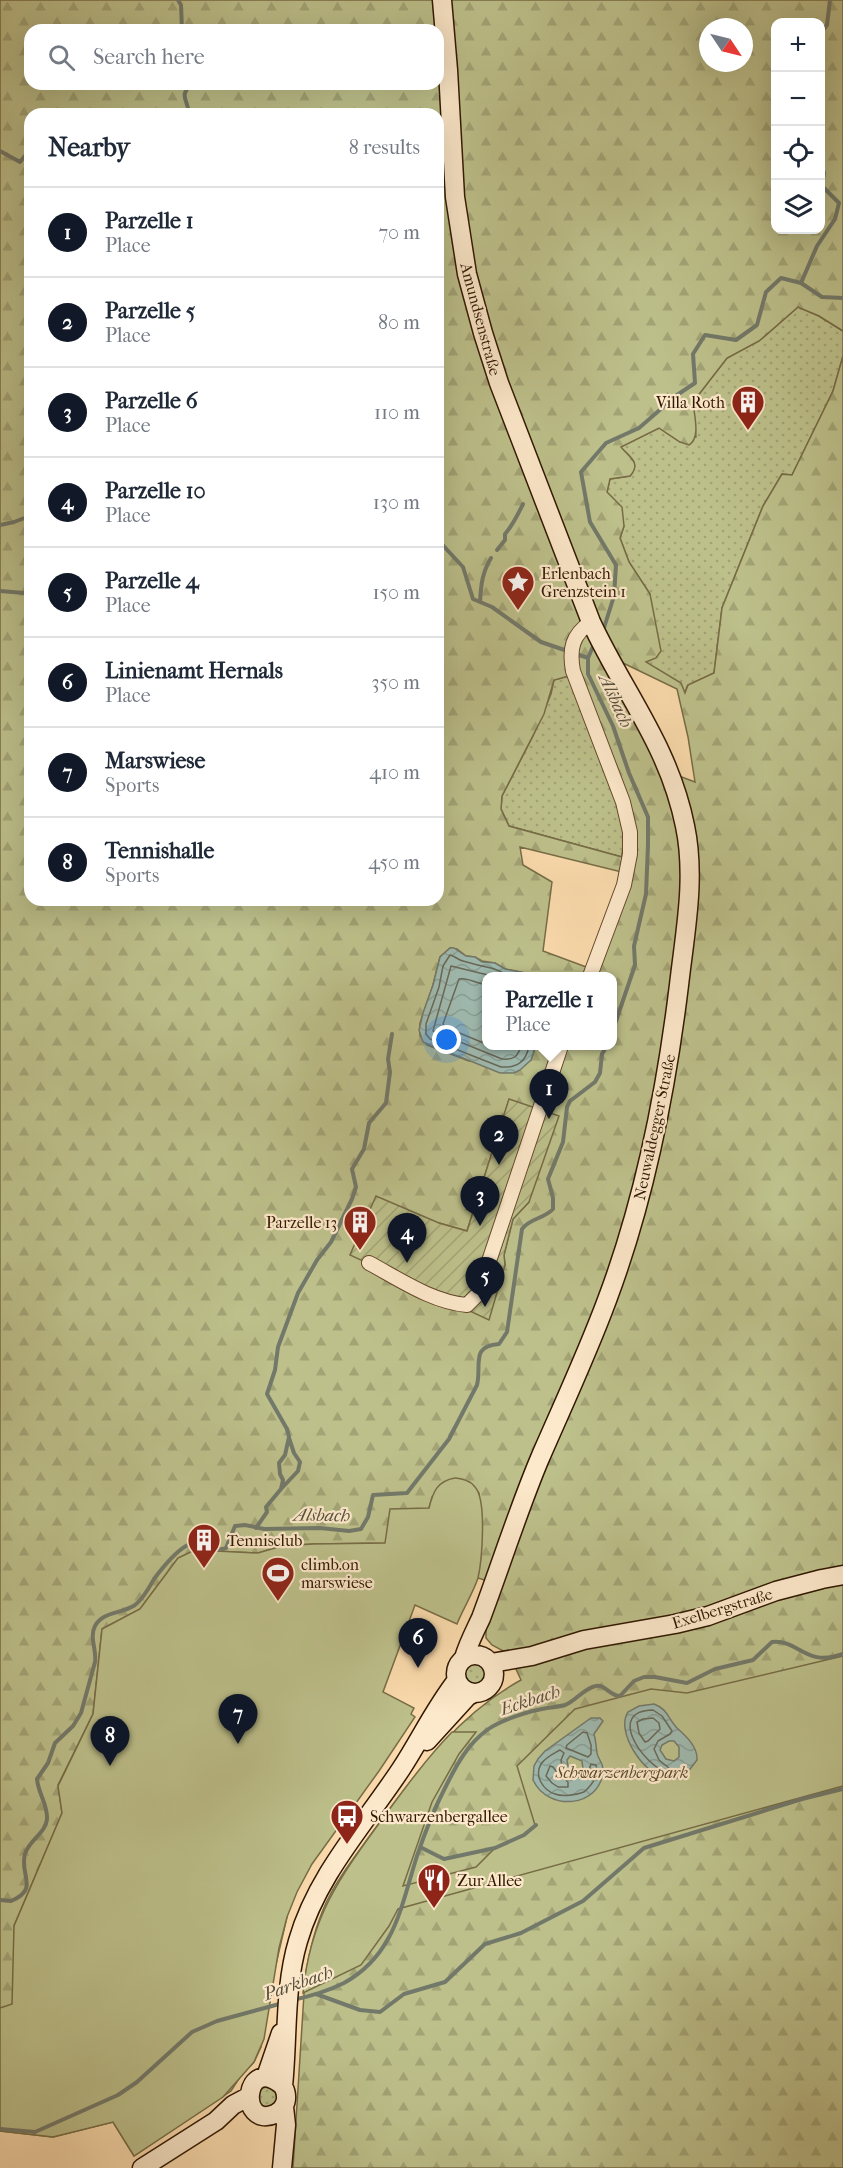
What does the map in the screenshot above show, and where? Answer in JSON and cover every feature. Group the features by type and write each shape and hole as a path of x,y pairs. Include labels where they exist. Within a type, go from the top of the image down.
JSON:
{"main road":[{"name":"Amundsenstraße","path":"442,0 455,197 462,248 470,283 499,383 592,625"},
{"name":"Neuwaldegger Straße","path":"464,1658 535,1471 580,1371 608,1298 633,1222 648,1166 663,1092 678,997 690,888 689,857 683,813 673,780 654,735 592,625"},
{"name":"Exelbergstraße","path":"489,1666 584,1640 708,1616 777,1591 822,1578 843,1575"},
{"name":"Neuwaldegger Straße","path":"480,1620 489,1666"},
{"path":"403,1766 468,1696 488,1689 489,1666 472,1654 464,1658 456,1669 457,1680 464,1689 474,1693"},
{"path":"281,2168 286,2125 284,2107 287,2096 284,2086 289,1986 298,1941 309,1909 322,1881 403,1766 457,1680"},
{"path":"266,2077 286,2018"},
{"path":"281,2168 276,2129 257,2108 253,2084 266,2077 284,2086"},
{"path":"142,2168 216,2121 233,2105 279,2112 284,2107"}],"street":[{"path":"591,972 624,885 631,842 627,813 573,671 571,659 576,635 580,629 592,625"},
{"path":"369,1263 453,1304 467,1305 478,1294 560,1050"}],"green space":[{"path":"0,0 843,0 843,331 819,316 798,307 759,341 727,358 693,402 696,432 693,442 689,445 680,442 659,428 621,447 633,460 635,467 630,476 610,479 607,492 622,507 624,526 620,538 629,562 650,594 661,651 656,658 646,662 681,683 685,693 688,685 714,673 722,608 763,506 782,474 792,475 833,391 843,356 843,2168 293,2168 305,1978 313,1940 326,1903 355,1857 406,1787 439,1747 477,1710 521,1680 509,1654 492,1645 486,1638 486,1625 500,1585 478,1578 479,1493 469,1482 432,1497 429,1508 386,1543 282,1546 258,1553 195,1550 178,1558 140,1609 102,1629 93,1714 58,1785 62,1813 14,1926 287,1917 270,1990 261,2047 254,2062 242,2074 231,2091 134,2156 113,2122 53,2137 0,2131","holes":["621,662 677,689 688,737 695,782 679,776 666,746","569,676 617,801 624,836 622,857 509,826 501,809 502,796 544,714 554,680","520,847 630,874 597,971 543,951 552,882 523,865","509,1100 529,1202 513,1219 504,1255 505,1265 439,1223 467,1231"]},
{"path":"798,307 819,316 843,331 843,356 833,391 792,475 782,474 763,506 722,608 714,673 688,685 684,694 646,662 650,594 629,562 620,538 624,526 607,492 610,479 630,476 633,471 633,460 620,447 659,428 680,442 696,437 693,402 727,358 759,341"},
{"path":"568,676 617,801 624,836 622,857 509,826 501,809 502,796 533,736 551,694 554,680"},
{"path":"509,1099 559,1116 529,1202 513,1219 504,1255 505,1265 489,1320 350,1255 376,1196 439,1223 467,1231"},
{"path":"455,1478 471,1483 479,1494 482,1531 478,1578 457,1624 415,1605 383,1692 414,1708 411,1714 415,1717 312,1864 297,1892 287,1917 279,1948 264,2039 254,2062 223,2097 134,2156 113,2122 53,2137 0,2131 0,2008 12,2004 14,1926 62,1813 58,1786 93,1714 102,1629 140,1609 178,1558 195,1550 258,1553 282,1546 385,1543 390,1509 429,1508 437,1488 449,1479"},
{"name":"Schwarzenbergpark","path":"843,1656 843,1786 398,1909 389,1926 361,1965 303,1993 312,1942 320,1920 341,1879 408,1785 452,1732 476,1732 459,1754 432,1802 403,1886 476,1867 495,1848 524,1835 535,1825 517,1766 575,1709 651,1689 687,1693"},
{"path":"475,1664 482,1667 485,1674 482,1681 475,1684 468,1681 465,1674 468,1667"},
{"path":"267,2087 274,2090 277,2097 274,2104 267,2107 260,2104 257,2097 260,2090"}],"water":[{"path":"450,948 454,948 482,962 495,963 505,969 520,972 482,972 482,1050 534,1050 531,1060 520,1070 514,1073 500,1073 423,1042 419,1030 440,957"},
{"path":"654,1704 662,1709 688,1738 697,1755 697,1760 684,1777 670,1779 657,1775 641,1761 634,1751 628,1741 625,1720 628,1712 639,1706","holes":["674,1741 679,1747 679,1757 674,1761 666,1759 660,1750 662,1745"]},
{"path":"591,1718 600,1718 603,1721 594,1734 598,1755 603,1766 600,1783 593,1793 583,1799 561,1801 540,1790 533,1780 534,1766 545,1751","holes":["570,1756 582,1761 583,1769 577,1772 568,1766 567,1760"]}],"waterway":[{"path":"178,0 181,5 182,24"},
{"path":"825,28 830,0"},
{"path":"186,90 185,95 188,108"},
{"path":"0,151 20,162 24,157"},
{"path":"801,283 817,246 835,219 839,203 822,186 823,180"},
{"name":"Alsbach","path":"603,631 614,596 616,565 590,522 581,472 606,443 639,428 677,395 695,383 693,354 705,335 736,340 757,325 766,292 781,278 801,283 822,297 843,298"},
{"path":"497,550 505,540 505,534 523,504"},
{"path":"0,525 24,518"},
{"path":"444,546 463,567 473,599 492,607 541,642 588,658"},
{"path":"480,602 482,579 491,558"},
{"path":"0,591 24,593"},
{"name":"Alsbach","path":"595,642 588,658 588,674 613,726 629,773 648,817 646,894 634,946 635,965 617,1018"},
{"path":"256,1528 267,1512 266,1507 281,1489 283,1480 279,1463 285,1455 289,1437 287,1429 267,1394 275,1370 278,1347 298,1293 317,1260 331,1242 352,1199 356,1187 352,1169 364,1149 369,1123 386,1103 390,1072 388,1059 392,1034"},
{"name":"Alsbach","path":"0,1900 11,1901 25,1892 27,1886 24,1869 25,1854 44,1828 47,1819 37,1779 48,1763 55,1743 73,1726 81,1713 95,1662 93,1630 98,1621 138,1603 165,1565 186,1546 196,1543 216,1549 226,1548 235,1526 245,1525 264,1529 320,1528 349,1531 361,1529 368,1517 373,1495 407,1493 449,1439 477,1385 481,1353 484,1348 499,1344 507,1332 522,1229 553,1209 553,1198 548,1179 563,1142 567,1107 570,1101 595,1082 600,1073 604,1050"},
{"path":"281,1489 298,1471 300,1462 289,1438"},
{"name":"Eckbach","path":"293,2000 344,1983 361,1972 375,1958 394,1928 423,1838 451,1777 469,1748 493,1726 507,1719 540,1709 565,1705 596,1686 620,1696 634,1681 644,1677 687,1683 715,1669 753,1660 772,1642 781,1642 820,1658 843,1654"},
{"path":"316,1994 360,2010 380,2012 404,1994 445,1982 485,1944 521,1933 583,1901 644,1848 802,1799 843,1789"},
{"path":"420,1847 444,1859 495,1848 524,1835 536,1825"},
{"name":"Parkbach","path":"0,2129 35,2132 118,2095 137,2082 192,2032 217,2021 283,2003"}],"place":[{"name":"Villa Roth","path":"748,431"},
{"name":"Erlenbach Grenzstein 1","path":"518,611"},
{"name":"Parzelle 1","path":"549,1119"},
{"name":"Parzelle 5","path":"499,1165"},
{"name":"Parzelle 6","path":"480,1226"},
{"name":"Parzelle 13","path":"360,1251"},
{"name":"Parzelle 10","path":"407,1263"},
{"name":"Parzelle 4","path":"485,1307"},
{"name":"Tennisclub","path":"204,1569"},
{"name":"climb.on marswiese","path":"278,1602"},
{"name":"Linienamt Hernals","path":"418,1668"},
{"name":"Marswiese","path":"238,1744"},
{"name":"Tennishalle","path":"110,1766"},
{"name":"Schwarzenbergallee","path":"347,1845"},
{"name":"Zur Allee","path":"434,1909"}]}
